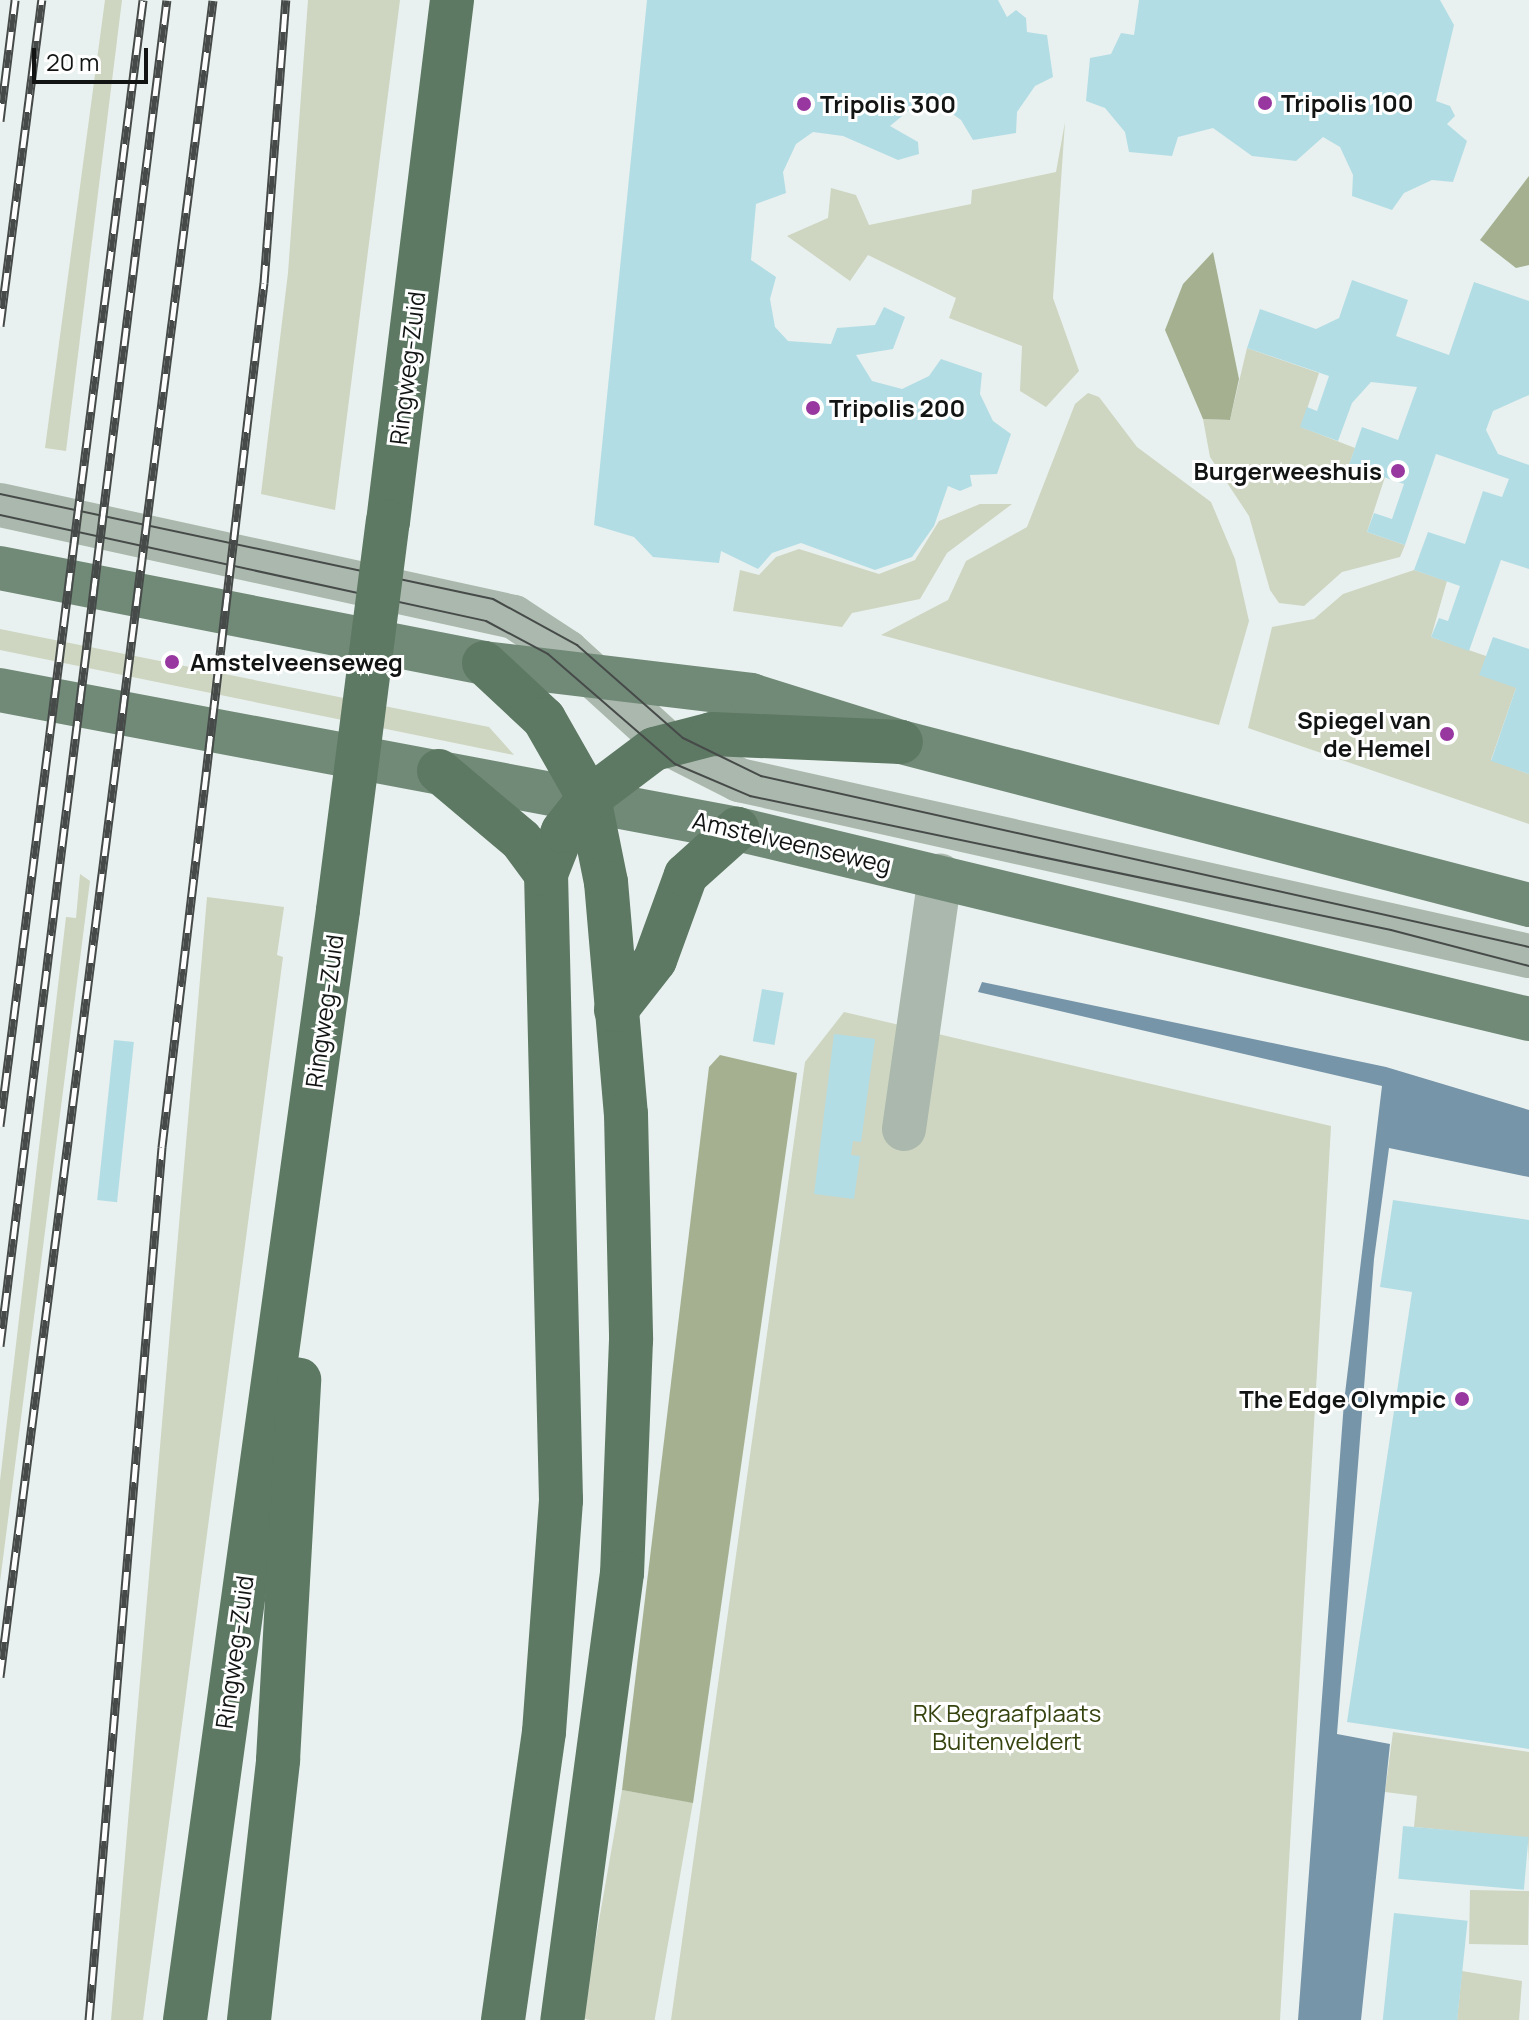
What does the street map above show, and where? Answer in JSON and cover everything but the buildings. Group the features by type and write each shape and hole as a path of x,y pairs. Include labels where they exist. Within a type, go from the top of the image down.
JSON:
{"highway":[{"name":"Ringweg-Zuid","path":"185,2020 338,910 452,0"},
{"path":"484,663 544,719 589,798 606,882 616,1010 631,1340 622,1573 562,2020"},
{"path":"503,2020 544,1732 561,1500 546,874 563,831 589,798 668,744 712,734 901,742"},
{"path":"439,771 521,840 546,874"},
{"path":"616,1010 655,960 686,875 737,829"},
{"path":"249,2020 278,1760 314,1086"}],"main road":[{"name":"Amstelveenseweg","path":"0,568 484,663 751,695 901,742 1529,905"},
{"name":"Amstelveenseweg","path":"0,690 589,798 737,829 1529,1019"}],"lane":[{"name":"Amstelveenseweg","path":"0,505 464,601 514,617 596,676 668,744 764,786 1529,956"},
{"path":"904,1129 940,876"}],"green space":[{"path":"105,0 122,0 66,451 45,448"},
{"path":"308,0 400,0 335,510 261,494 288,273"},
{"path":"1065,122 1053,298 1079,371 1046,407 1020,391 1022,346 949,318 956,298 868,255 850,281 787,236 828,218 831,188 856,195 869,225 971,204 972,190 1056,172"},
{"path":"1529,176 1529,265 1516,268 1480,240"},
{"path":"1213,252 1239,379 1230,420 1203,419 1165,330 1183,284"},
{"path":"1247,348 1319,373 1301,427 1355,448 1349,465 1385,477 1367,532 1405,545 1400,557 1342,572 1304,606 1279,603 1270,590 1249,516 1210,457 1203,419 1230,420"},
{"path":"1088,393 1099,397 1137,447 1211,502 1235,559 1249,621 1219,725 881,635 948,600 966,561 1027,527 1075,404"},
{"path":"980,504 1012,504 947,553 920,599 852,613 842,627 733,611 740,570 759,575 776,557 799,549 879,574 915,560 939,521"},
{"path":"1414,570 1447,581 1431,637 1486,656 1516,688 1491,760 1529,774 1529,824 1248,728 1272,627 1314,619 1343,594"},
{"path":"0,629 489,727 514,755 0,650"},
{"path":"80,874 90,881 0,1582 0,1481 66,917 76,918"},
{"path":"207,897 284,907 277,955 283,957 143,2020 111,2020"},
{"name":"RK Begraafplaats Buitenveldert","path":"844,1012 1331,1126 1280,2020 671,2020 805,1062"},
{"path":"720,1055 797,1073 693,1803 622,1790 709,1067"},
{"path":"1393,1732 1529,1752 1529,1863 1528,1838 1414,1827 1417,1796 1385,1792"},
{"path":"622,1790 693,1803 655,2020 582,2018"},
{"path":"1470,1890 1529,1891 1528,1945 1469,1944"},
{"path":"1462,1971 1522,1981 1519,2020 1457,2020"}],"water":[{"path":"982,982 1386,1067 1529,1110 1529,1177 1389,1148 1374,1259 1337,1734 1390,1744 1361,2020 1298,2020 1344,1402 1382,1086 978,992"}],"tram line":[{"path":"0,494 493,599 577,645 683,738 761,776 1529,947"},
{"path":"0,515 486,621 548,654 675,764 750,796 1391,930 1529,966"}],"railway":[{"path":"0,121 15,0"},
{"path":"0,326 42,0"},
{"path":"0,1126 143,0"},
{"path":"0,1346 167,0"},
{"path":"0,1677 213,0"},
{"path":"89,2020 162,1147 264,283 286,0"}],"place":[{"name":"Tripolis 100","path":"1265,103"},
{"name":"Tripolis 300","path":"804,104"},
{"name":"Tripolis 200","path":"813,408"},
{"name":"Burgerweeshuis","path":"1398,471"},
{"name":"Amstelveenseweg","path":"172,662"},
{"name":"Spiegel van de Hemel","path":"1447,734"},
{"name":"The Edge Olympic","path":"1462,1399"}]}
